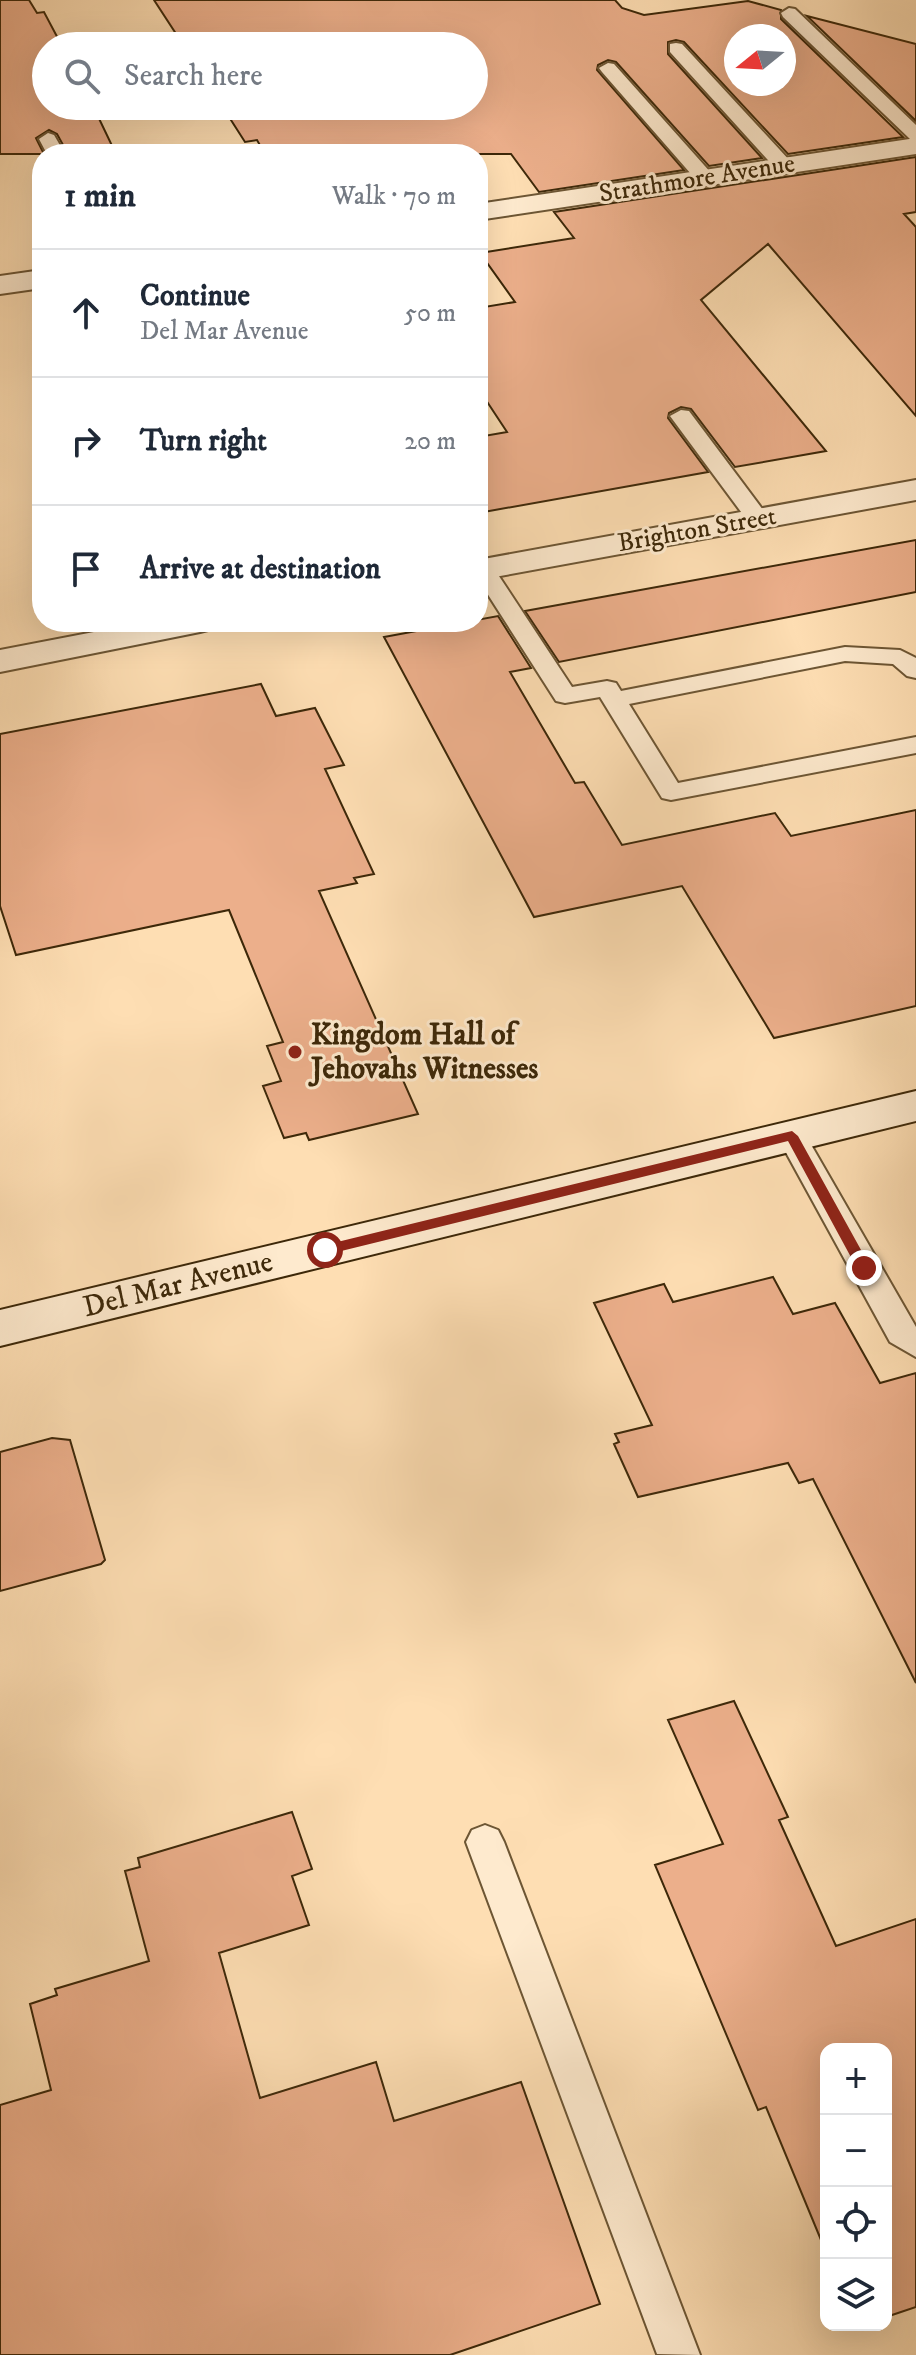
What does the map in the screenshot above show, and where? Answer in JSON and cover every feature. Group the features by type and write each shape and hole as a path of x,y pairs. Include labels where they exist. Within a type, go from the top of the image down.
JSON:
{"street":[{"name":"Strathmore Avenue","path":"488,211 916,146"},
{"path":"0,285 32,280"},
{"name":"Brighton Street","path":"488,568 916,490"},
{"path":"0,661 149,632"},
{"name":"Del Mar Avenue","path":"0,1328 916,1106"}],"lane":[{"path":"789,13 916,135"},
{"path":"676,48 784,166"},
{"path":"608,68 705,178"},
{"path":"681,416 758,519"},
{"path":"488,580 565,696 607,688 671,792 916,745"},
{"path":"614,700 845,654 900,657 916,671"},
{"path":"792,1136 879,1296 901,1333 916,1345"},
{"path":"485,1842 679,2355"}],"building":[{"path":"0,0 29,0 37,13 44,12 55,32 32,32 32,120 100,120 111,144 62,144 57,134 49,130 36,138 39,144 32,144 32,154 0,154"},
{"path":"154,0 615,0 622,8 644,15 748,1 781,10 781,19 786,24 724,24 724,85 684,42 668,42 668,54 762,158 709,166 616,62 608,60 598,65 597,70 684,170 539,192 511,154 488,154 488,144 259,144 257,140 245,142 231,120 488,120 488,32 175,32"},
{"path":"807,16 916,44 916,121"},
{"path":"796,34 903,137 788,154 734,96 796,96"},
{"path":"916,157 916,212 904,214 916,227 916,416 768,244 701,300 826,451 735,467 691,409 681,407 669,413 668,418 708,472 488,511 488,435 507,432 488,403 488,306 515,302 488,264 488,252 574,238 554,212"},
{"path":"916,540 916,592 559,662 525,611"},
{"path":"498,616 531,668 510,672 575,783 584,782 622,845 775,813 791,836 916,810 916,1006 774,1038 682,886 534,917 384,637 411,632 488,632 488,618"},
{"path":"261,684 276,716 315,708 344,765 325,769 374,874 354,878 357,883 319,891 418,1114 309,1140 306,1133 284,1138 263,1086 281,1081 267,1046 283,1042 229,910 16,955 0,906 0,734"},
{"path":"773,1277 793,1314 835,1303 880,1383 916,1373 916,1683 813,1479 799,1483 788,1463 638,1497 614,1444 619,1442 615,1434 652,1425 594,1303 664,1284 673,1302"},
{"path":"52,1438 70,1440 105,1560 101,1564 0,1591 0,1452"},
{"path":"734,1701 788,1817 779,1820 836,1946 916,1919 916,2307 892,2315 892,2043 820,2043 820,2238 766,2107 758,2110 655,1865 723,1844 668,1720"},
{"path":"292,1812 312,1869 292,1876 309,1925 219,1953 260,2098 376,2062 394,2121 521,2082 600,2304 450,2355 0,2355 0,2105 51,2090 30,2004 57,1995 55,1989 149,1961 125,1871 140,1867 138,1858"}],"place":[{"name":"Kingdom Hall of Jehovahs Witnesses","path":"295,1052"}],"route":[{"path":"325,1250 792,1136 864,1268"}]}
